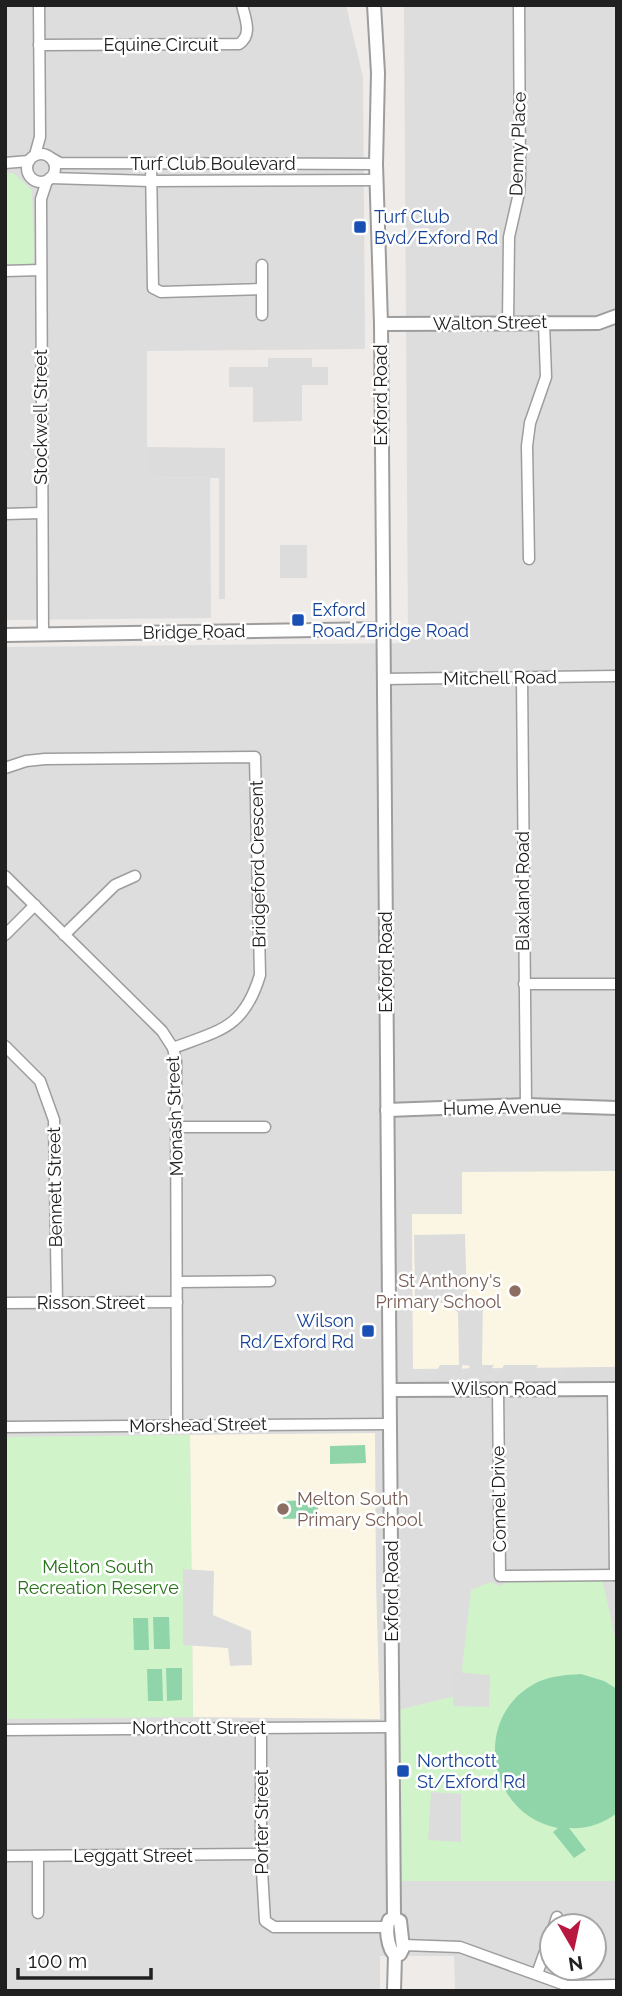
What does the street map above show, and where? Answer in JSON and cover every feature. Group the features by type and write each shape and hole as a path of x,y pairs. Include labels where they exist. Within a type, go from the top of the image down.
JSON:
{"street":[{"path":"30,176 32,158 40,137 39,5"},
{"name":"Equine Circuit","path":"39,45 239,44 245,41 247,34 242,5"},
{"name":"Exford Road","path":"374,5 378,73 376,180 381,324 391,1390 391,1950 399,1950 394,1991"},
{"name":"Denny Place","path":"508,323 509,237 520,176 519,5"},
{"path":"6,162 39,182 48,180 55,171 40,137"},
{"path":"6,162 49,157"},
{"name":"Turf Club Boulevard","path":"49,157 60,163 376,164"},
{"path":"150,164 153,288 161,292 261,289"},
{"name":"Stockwell Street","path":"30,176 41,200"},
{"name":"Turf Club Boulevard","path":"48,180 376,180"},
{"name":"Stockwell Street","path":"43,634 41,200 48,180"},
{"path":"262,265 262,315"},
{"path":"5,271 41,270"},
{"name":"Walton Street","path":"598,323 617,316"},
{"path":"529,559 527,446 530,423 546,377 544,323"},
{"name":"Walton Street","path":"381,324 598,323 617,329"},
{"path":"5,514 41,513"},
{"name":"Bridge Road","path":"5,635 383,629"},
{"name":"Mitchell Road","path":"383,679 617,676"},
{"name":"Blaxland Road","path":"522,677 526,1105"},
{"name":"Bridgeford Crescent","path":"5,768 26,761 46,760 255,757 260,975 254,995 239,1018 218,1031 173,1048"},
{"name":"Monash Street","path":"5,876 162,1031 173,1048 176,1061 177,1127 177,1425"},
{"path":"64,935 115,886 135,876"},
{"path":"5,935 35,905"},
{"path":"524,984 617,984"},
{"name":"Bennett Street","path":"5,1046 40,1081 54,1120 57,1303"},
{"name":"Hume Avenue","path":"387,1110 526,1105 617,1108"},
{"path":"177,1127 265,1127"},
{"path":"177,1282 270,1281"},
{"name":"Risson Street","path":"5,1303 177,1302"},
{"path":"615,1389 616,1575"},
{"name":"Wilson Road","path":"391,1390 615,1389"},
{"name":"Connel Drive","path":"498,1390 500,1576 616,1575"},
{"name":"Morshead Street","path":"5,1427 390,1424"},
{"name":"Northcott Street","path":"5,1730 392,1727"},
{"name":"Porter Street","path":"261,1728 261,1854 264,1916 267,1924 274,1927 391,1923"},
{"name":"Leggatt Street","path":"5,1856 261,1854"},
{"path":"37,1856 38,1913"},
{"path":"399,1950 460,1947 568,1986 617,1986"}],"shaded area":[{"path":"5,5 346,5 363,77 365,349 147,351 147,477 210,478 211,618 5,620"},
{"path":"404,5 617,5 617,1991 455,1991 454,1956 380,1956 380,1991 5,1991 5,647 408,643"},
{"path":"268,358 312,358 312,367 328,367 328,385 302,385 302,421 253,422 253,387 229,387 229,367 268,367"},
{"path":"147,447 225,448 225,599 219,599 219,478 147,477"},
{"path":"280,545 307,545 307,578 280,578"},
{"name":"St Anthony's Primary School","path":"617,1171 617,1367 413,1369 412,1214 462,1214 462,1172"},
{"path":"465,1234 467,1300 483,1300 482,1365 494,1365 483,1382 460,1382 470,1366 463,1365 455,1383 431,1382 440,1365 459,1365 458,1313 450,1303 415,1302 414,1235"},
{"path":"617,1364 617,1382 559,1382 566,1368 614,1367"},
{"path":"504,1365 538,1365 528,1382 495,1382"},
{"name":"Melton South Primary School","path":"375,1433 380,1719 193,1717 190,1435"},
{"path":"183,1569 214,1571 213,1615 251,1631 252,1665 230,1666 228,1648 183,1645"},
{"path":"454,1672 490,1675 489,1707 453,1706"},
{"path":"431,1792 461,1794 461,1842 428,1840"}],"green space":[{"path":"5,173 13,173 32,190 34,262 25,266 5,266"},
{"name":"Melton South Recreation Reserve","path":"190,1435 193,1717 5,1719 5,1437"},
{"path":"365,1445 366,1463 330,1464 330,1446"},
{"path":"318,1500 318,1518 283,1519 282,1501"},
{"path":"602,1578 617,1646 617,1911 615,1881 391,1881 386,1713 459,1695 471,1590 490,1582 501,1586 511,1579"},
{"path":"153,1617 169,1617 170,1649 154,1649"},
{"path":"133,1618 148,1618 149,1650 134,1650"},
{"path":"166,1668 182,1668 182,1700 167,1701"},
{"path":"147,1669 162,1669 163,1701 148,1701"},
{"path":"581,1674 604,1681 617,1689 617,1813 594,1825 569,1828 586,1850 574,1858 553,1832 558,1828 534,1820 516,1805 503,1786 496,1764 495,1742 501,1719 514,1700 534,1684 557,1676"}],"place":[{"name":"Turf Club Bvd/Exford Rd","path":"360,227"},
{"name":"Exford Road/Bridge Road","path":"298,620"},
{"name":"St Anthony's Primary School","path":"515,1291"},
{"name":"Wilson Rd/Exford Rd","path":"368,1331"},
{"name":"Melton South Primary School","path":"283,1509"},
{"name":"Northcott St/Exford Rd","path":"403,1771"}]}
